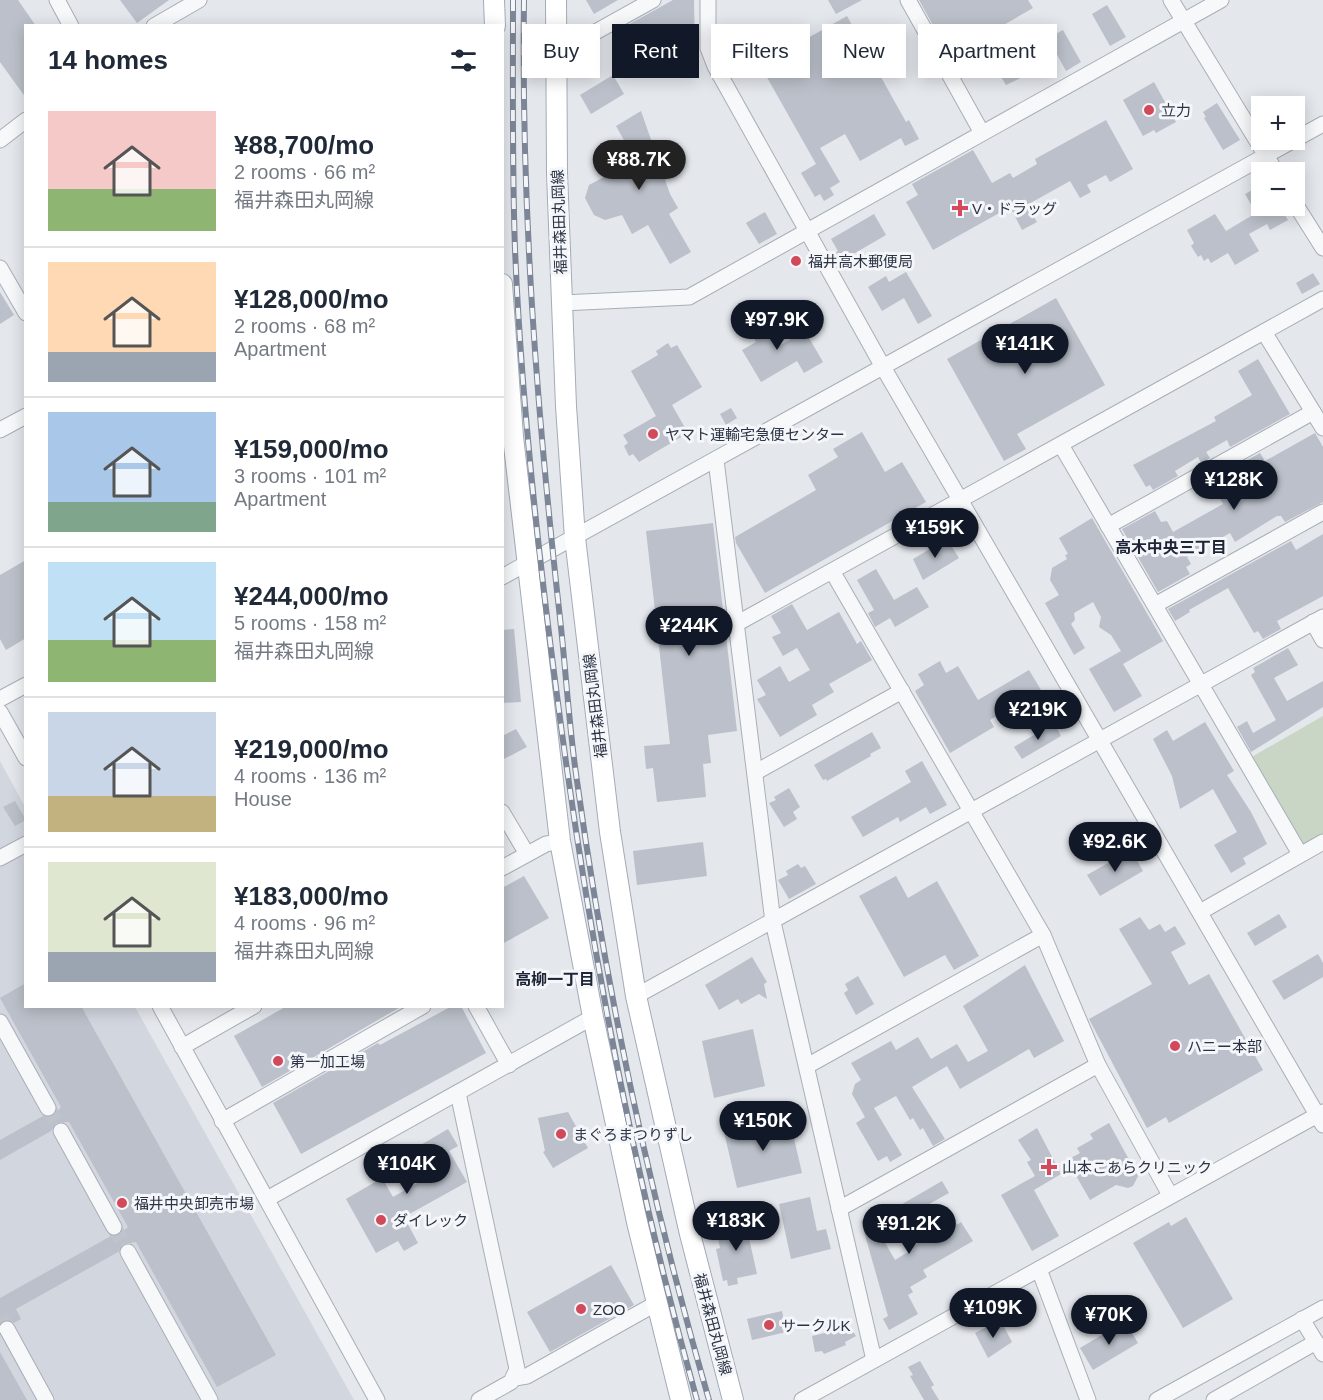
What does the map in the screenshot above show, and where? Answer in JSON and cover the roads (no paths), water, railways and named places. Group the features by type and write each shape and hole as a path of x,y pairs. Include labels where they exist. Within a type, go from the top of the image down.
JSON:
{"main road":[{"path":"495,0 495,24"},
{"name":"福井森田丸岡線","path":"556,0 556,24"},
{"name":"福井森田丸岡線","path":"557,78 562,303 574,538 610,832 636,996 690,1234 733,1400"},
{"path":"504,312 513,437 560,841 593,1017 681,1400"}],"street":[{"path":"57,0 70,24"},
{"path":"157,24 199,0"},
{"path":"600,29 652,0"},
{"path":"708,0 708,48 715,66 883,367 1321,1118 1170,1195 802,1400"},
{"path":"908,0 982,133"},
{"path":"1171,0 1270,162"},
{"path":"562,303 689,297 1221,0"},
{"path":"0,140 24,122"},
{"path":"504,577 1323,124"},
{"path":"1303,216 1323,249"},
{"path":"0,268 24,310"},
{"path":"736,624 1323,299"},
{"path":"1264,332 1323,428"},
{"path":"1108,526 1313,412"},
{"path":"0,430 24,417"},
{"path":"1061,445 1300,854"},
{"path":"716,460 773,922 874,1360"},
{"path":"1155,605 1323,512"},
{"path":"832,571 1043,935 1098,1065 1170,1195"},
{"path":"636,996 1318,620 1323,640"},
{"path":"0,699 24,686"},
{"path":"756,772 902,691"},
{"path":"0,712 24,754"},
{"path":"504,815 527,854"},
{"path":"504,867 546,844 560,841"},
{"path":"1200,912 1323,842"},
{"path":"0,858 24,845"},
{"path":"807,1066 1043,935"},
{"path":"161,1008 377,1400"},
{"path":"182,1047 251,1008"},
{"path":"222,1120 419,1008"},
{"path":"477,1008 509,1065"},
{"path":"267,1199 593,1017"},
{"path":"0,1022 48,1108"},
{"path":"839,1209 1098,1065"},
{"path":"458,1093 517,1369 515,1378"},
{"path":"61,1131 114,1227"},
{"path":"128,1252 210,1400"},
{"path":"1039,1269 1088,1400"},
{"path":"479,1400 515,1378 527,1376 657,1303"},
{"path":"1157,1400 1323,1308"},
{"path":"1214,1400 1319,1348 1302,1319"},
{"path":"7,1329 46,1400"}],"tunnel":[{"path":"48,1108 61,1131"},
{"path":"114,1227 128,1252"},
{"path":"0,1317 7,1329"}],"railway":[{"path":"513,0 513,187 521,359 542,579 556,688 582,868 613,1047 651,1224 697,1400"},
{"path":"524,0 525,155 532,310 544,464 574,761 602,937 632,1093 668,1247 709,1400"}],"place":[{"name":"立力","path":"1149,110"},
{"name":"V・ドラッグ","path":"960,208"},
{"name":"福井高木郵便局","path":"796,261"},
{"name":"ヤマト運輸宅急便センター","path":"653,434"},
{"name":"ハニー本部","path":"1175,1046"},
{"name":"第一加工場","path":"278,1061"},
{"name":"まぐろまつりずし","path":"561,1134"},
{"name":"山本こあらクリニック","path":"1049,1167"},
{"name":"福井中央卸売市場","path":"122,1203"},
{"name":"ダイレック","path":"381,1220"},
{"name":"ZOO","path":"581,1309"},
{"name":"サークルK","path":"769,1325"}],"district":[{"name":"高木中央三丁目","path":"1171,547"},
{"name":"高柳一丁目","path":"555,979"}]}
